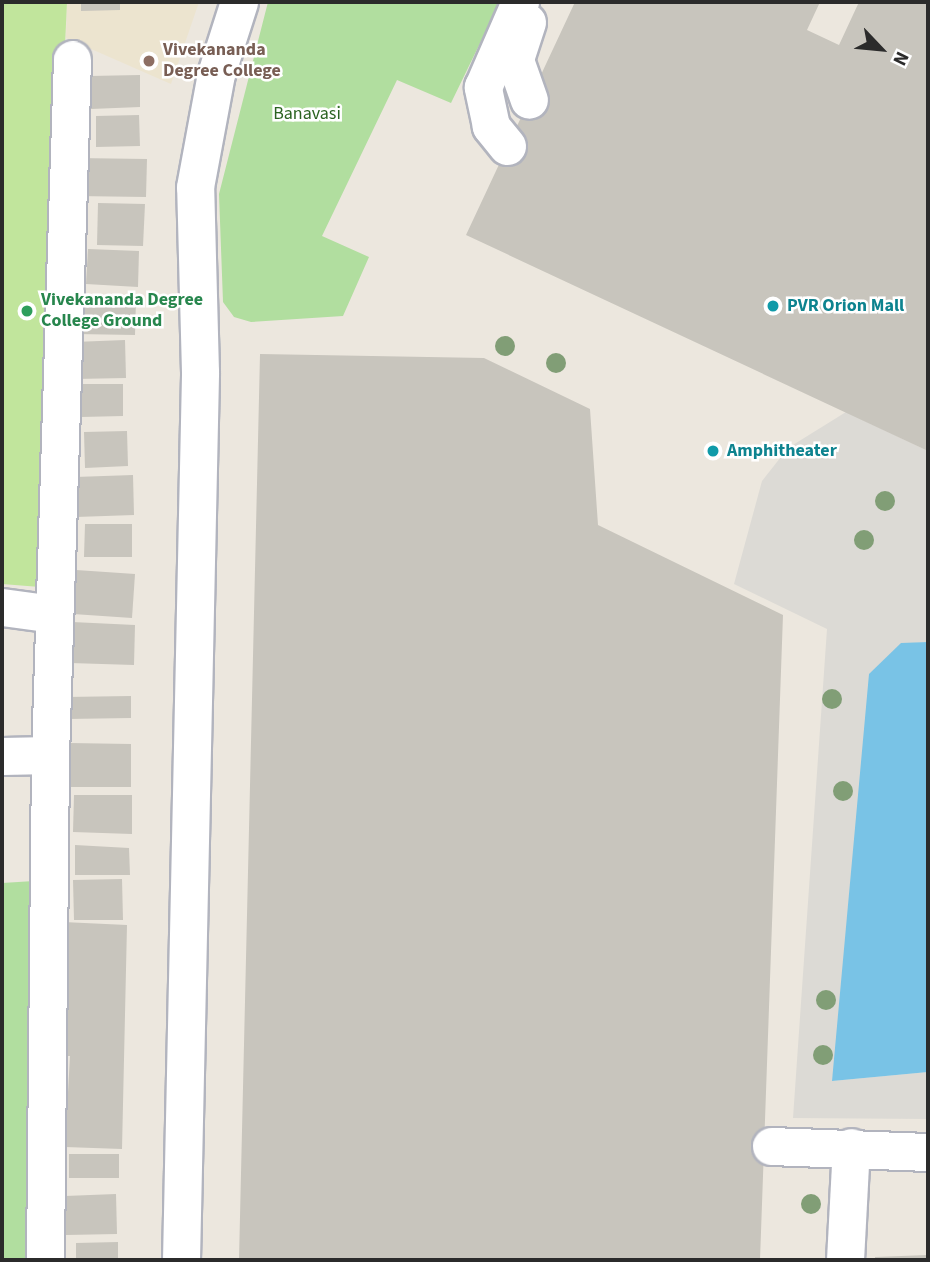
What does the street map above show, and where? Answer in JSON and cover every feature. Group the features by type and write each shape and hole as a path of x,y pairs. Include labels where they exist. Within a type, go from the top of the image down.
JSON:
{"street":[{"path":"181,1260 199,386 195,187 216,74 239,2"},
{"path":"507,146 491,125 483,87 520,2"},
{"path":"529,100 517,74 515,46 536,2"},
{"path":"45,1260 50,755 72,59"},
{"path":"2,607 54,614"},
{"path":"2,756 50,755"},
{"path":"771,1146 928,1152"},
{"path":"845,1260 851,1147"}],"shaded area":[{"name":"Vivekananda Degree College","path":"67,2 199,2 171,84 66,38"},
{"path":"846,412 928,451 928,642 901,644 832,1081 928,1072 928,1119 793,1118 827,629 734,584 762,481 788,448"}],"green space":[{"name":"Vivekananda Degree College Ground","path":"2,2 67,2 40,587 2,584"},
{"name":"Banavasi","path":"268,2 500,2 451,103 397,80 322,236 369,257 343,316 251,322 234,317 223,302 219,194"},
{"path":"34,881 32,1260 2,1260 2,883"}],"water":[{"path":"928,642 928,1072 832,1081 869,674 901,643"}],"building":[{"path":"81,2 120,2 120,10 81,11"},
{"path":"575,2 820,2 807,30 839,45 859,2 928,2 928,451 466,235"},
{"path":"140,75 140,107 91,109 90,76"},
{"path":"139,115 140,146 96,147 96,116"},
{"path":"76,158 147,159 146,197 76,196"},
{"path":"98,203 145,204 143,246 97,245"},
{"path":"88,249 139,251 138,287 86,284"},
{"path":"77,299 136,299 135,335 76,334"},
{"path":"125,340 126,378 75,379 74,342"},
{"path":"260,354 484,358 590,409 598,525 783,615 760,1260 239,1260"},
{"path":"81,384 123,384 123,416 81,417"},
{"path":"127,431 128,466 85,468 84,432"},
{"path":"133,475 134,515 76,517 75,477"},
{"path":"85,524 132,524 132,557 84,557"},
{"path":"76,570 135,574 132,618 73,614"},
{"path":"72,622 135,625 134,665 70,663"},
{"path":"131,696 131,718 67,719 66,697"},
{"path":"69,743 131,744 131,787 69,787"},
{"path":"74,795 132,795 132,834 73,832"},
{"path":"75,845 129,848 130,875 75,875"},
{"path":"122,879 123,920 74,920 73,880"},
{"path":"63,922 127,925 122,1149 65,1147 70,1056 63,1056 68,965 61,965"},
{"path":"69,1154 119,1154 119,1178 69,1178"},
{"path":"116,1194 117,1234 66,1235 65,1196"},
{"path":"118,1242 118,1260 76,1260 76,1243"},
{"path":"928,1255 928,1260 875,1260 875,1257"}],"place":[{"name":"Vivekananda Degree College","path":"149,61"},
{"name":"PVR Orion Mall","path":"773,306"},
{"name":"Vivekananda Degree College Ground","path":"27,311"},
{"name":"Amphitheater","path":"713,451"}]}
